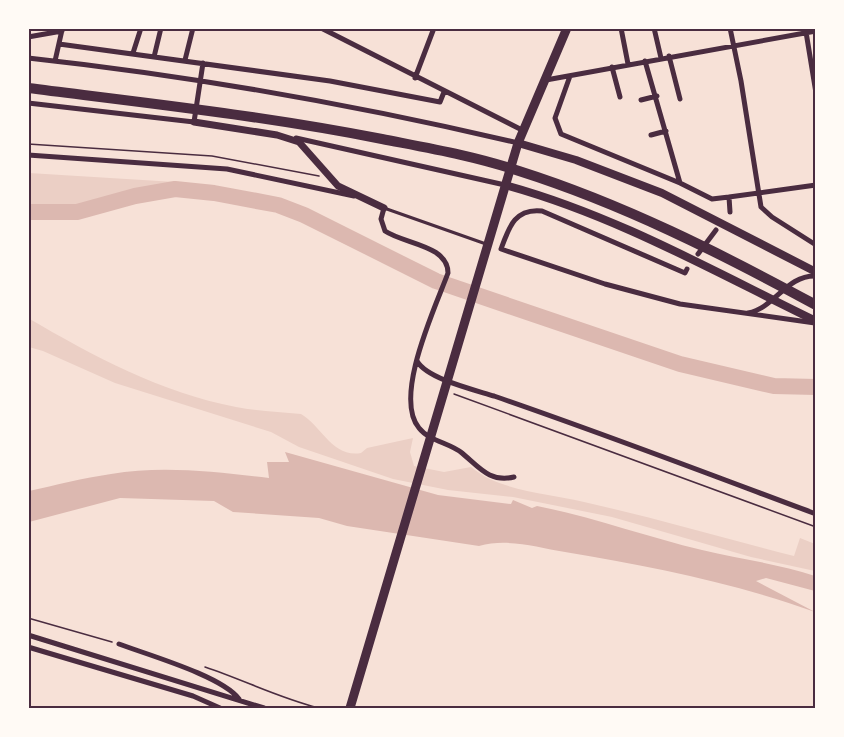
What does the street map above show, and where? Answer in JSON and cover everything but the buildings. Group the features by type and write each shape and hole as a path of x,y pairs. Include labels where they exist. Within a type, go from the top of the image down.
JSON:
{"highway":[{"path":"28,88 164,104 328,128 436,150 517,170 575,189 648,219 816,305"}],"main road":[{"path":"350,708 522,130 567,28"},
{"path":"518,143 576,160 663,193 816,274"},
{"path":"505,185 591,212 695,260 816,322"}],"street":[{"path":"133,53 141,28"},
{"path":"154,57 161,28"},
{"path":"185,60 193,28"},
{"path":"321,28 522,130"},
{"path":"416,78 434,28"},
{"path":"621,28 628,64"},
{"path":"654,28 661,58"},
{"path":"730,28 761,207 816,246"},
{"path":"28,37 62,30 55,61"},
{"path":"544,80 733,44 816,31"},
{"path":"806,32 816,93"},
{"path":"59,44 330,81 440,102 444,92"},
{"path":"669,56 680,99"},
{"path":"28,58 200,81 419,120 518,143"},
{"path":"645,61 657,96 680,183"},
{"path":"194,122 203,63"},
{"path":"612,67 620,97"},
{"path":"570,76 555,118 561,134 680,183 712,199 816,185"},
{"path":"641,100 657,96"},
{"path":"28,103 194,122 278,135 505,185"},
{"path":"651,135 666,131"},
{"path":"278,135 299,142 338,186 384,208 381,219 385,231 439,254 448,266 448,273 417,361 410,400 416,425 422,432 461,452 485,474 505,479 514,477"},
{"path":"28,155 227,169 358,197"},
{"path":"729,197 730,212"},
{"path":"687,269 685,273 542,211 531,210 510,224 501,249 605,284 680,304 740,314 816,322"},
{"path":"698,254 716,230"},
{"path":"740,314 759,311 793,281 816,274"},
{"path":"417,361 425,369 459,385 553,417 816,514"},
{"path":"28,636 264,708"},
{"path":"119,644 212,680 235,694 240,700"},
{"path":"28,647 193,696 220,708"}],"lane":[{"path":"384,208 486,247"}],"path":[{"path":"28,144 212,156 330,178"},
{"path":"444,391 816,527"}],"shaded area":[{"path":"28,173 175,182 99,199 75,208 29,208"},
{"path":"28,318 129,372 181,393 236,407 301,414 342,451 361,453 367,448 413,438 410,452 414,466 444,472 471,467 496,482 510,487 611,508 794,556 800,538 815,544 815,571 751,557 612,517 513,497 448,490 393,479 299,447 271,432 115,383 29,347"},
{"path":"285,452 438,495 511,504 513,500 532,508 537,506 558,511 681,545 815,576 815,591 766,578 756,581 815,612 754,592 628,563 522,544 500,543 479,546 347,526 319,518 233,512 214,501 120,498 29,522 29,491 131,471 190,470 269,478 267,462 289,462"}],"waterway":[{"path":"28,212 77,212 135,196 175,189 214,193 278,205 304,215 436,281 680,364 774,386 816,387"}]}
